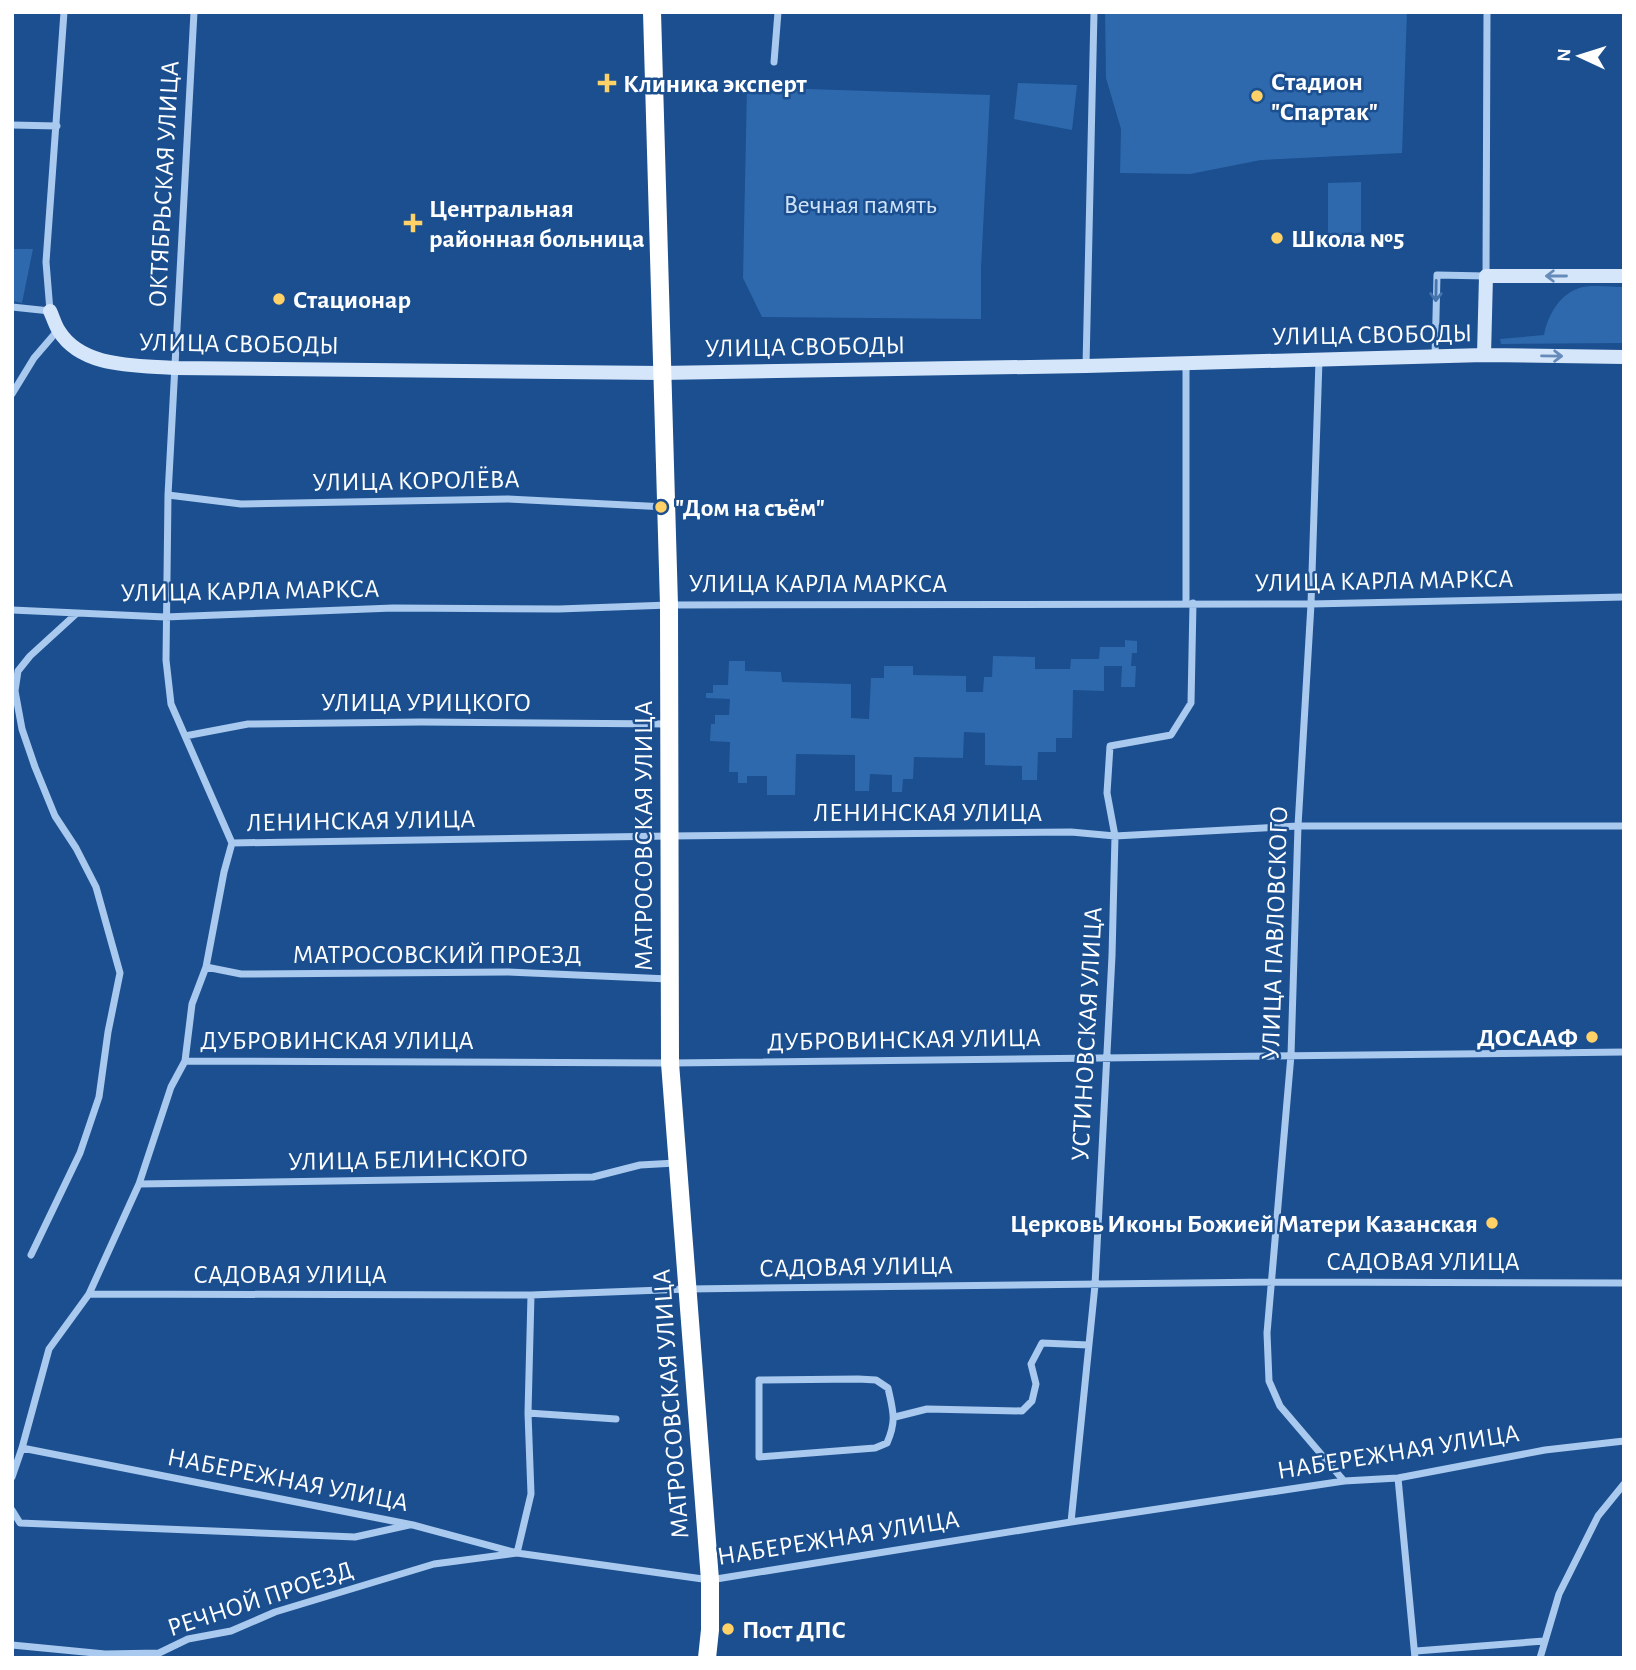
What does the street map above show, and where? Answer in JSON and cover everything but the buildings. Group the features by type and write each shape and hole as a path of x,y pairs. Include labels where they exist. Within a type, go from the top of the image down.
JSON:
{"highway":[{"name":"МАТРОСОВСКАЯ УЛИЦА","path":"652,12 669,604 670,1063 710,1580 707,1658"}],"main road":[{"path":"1484,355 1486,276 1624,276"},
{"name":"УЛИЦА СВОБОДЫ","path":"50,311 58,331 70,344 88,355 116,364 174,368 661,373 1086,366 1484,355 1624,357"}],"street":[{"path":"12,307 50,311 47,262 64,12"},
{"name":"ОКТЯБРЬСКАЯ УЛИЦА","path":"194,12 167,495 164,617 171,704 232,843"},
{"path":"774,62 778,12"},
{"path":"1086,366 1094,12"},
{"path":"1435,356 1437,275 1486,276 1487,12"},
{"path":"12,125 57,126"},
{"path":"12,394 34,358 58,331"},
{"name":"УЛИЦА ПАВЛОВСКОГО","path":"1319,359 1311,604 1298,826 1291,1055 1267,1333 1269,1381 1273,1395 1344,1481"},
{"name":"УСТИНОВСКАЯ УЛИЦА","path":"1071,1522 1095,1285 1115,836 1107,793 1110,746 1171,735 1191,703 1186,363"},
{"name":"УЛИЦА КОРОЛЁВА","path":"167,495 241,505 508,499 666,507"},
{"name":"УЛИЦА КАРЛА МАРКСА","path":"12,610 164,617 321,609 559,609 669,604 1311,604 1624,597"},
{"path":"31,1255 80,1153 99,1097 120,973 96,887 76,848 55,816 22,729 14,692 18,671 30,656 76,614"},
{"name":"УЛИЦА УРИЦКОГО","path":"185,736 248,724 670,724"},
{"name":"ЛЕНИНСКАЯ УЛИЦА","path":"232,843 670,835 1071,832 1115,836 1298,826 1624,826"},
{"path":"12,1477 50,1349 89,1294 139,1184 171,1087 185,1061 192,1004 205,967 232,843"},
{"name":"МАТРОСОВСКИЙ ПРОЕЗД","path":"205,967 241,974 509,972 669,979"},
{"name":"ДУБРОВИНСКАЯ УЛИЦА","path":"185,1061 670,1063 1624,1052"},
{"name":"УЛИЦА БЕЛИНСКОГО","path":"139,1184 593,1177 640,1165 677,1163"},
{"name":"САДОВАЯ УЛИЦА","path":"89,1294 531,1295 688,1289 1272,1282 1624,1283"},
{"path":"517,1553 531,1494 528,1413 531,1295"},
{"path":"895,1418 927,1409 1022,1411 1032,1401 1036,1384 1031,1364 1042,1343 1088,1345"},
{"path":"759,1380 876,1380 888,1388 895,1418 887,1443 875,1448 759,1457 759,1380"},
{"path":"528,1413 616,1419"},
{"name":"НАБЕРЕЖНАЯ УЛИЦА","path":"22,1448 413,1525 517,1553 710,1580 1071,1522 1344,1481 1398,1478 1545,1450 1624,1441"},
{"path":"1398,1478 1416,1654 1544,1641"},
{"path":"1540,1658 1559,1594 1598,1516 1624,1484"},
{"path":"12,1510 20,1523 355,1537 413,1525"},
{"name":"РЕЧНОЙ ПРОЕЗД","path":"12,1645 105,1654 159,1653 188,1639 231,1631 275,1612 434,1564 517,1553"}],"green space":[{"name":"Стадион \"Спартак\"","path":"1105,12 1407,12 1402,153 1261,160 1190,174 1120,173 1121,129 1106,78"},
{"path":"1018,83 1077,85 1072,130 1014,119"},
{"name":"Вечная память","path":"747,87 990,95 981,319 762,317 743,278"},
{"path":"1361,182 1361,241 1328,241 1328,183"},
{"path":"12,249 33,249 22,303 12,301"},
{"path":"1589,286 1624,287 1624,343 1501,344 1500,339 1544,335 1548,320 1556,307 1572,291"},
{"path":"1125,640 1137,641 1137,653 1132,653 1131,666 1136,666 1135,687 1121,687 1122,666 1104,666 1104,691 1073,690 1072,738 1056,738 1056,752 1038,752 1037,780 1022,780 1022,766 985,765 985,733 964,732 963,758 914,757 913,779 903,779 902,792 892,792 892,775 870,774 869,791 855,791 855,755 796,754 795,795 767,795 767,776 747,776 747,783 738,783 738,772 729,772 730,742 710,741 711,724 715,724 715,715 729,715 730,699 706,698 706,693 713,693 713,685 728,685 729,661 745,661 745,671 781,672 782,682 851,684 851,718 869,719 871,678 884,678 884,666 913,666 913,675 966,676 966,692 983,692 984,677 992,677 993,656 1035,657 1035,669 1070,669 1071,659 1099,659 1100,647 1125,647"}],"place":[{"name":"Клиника эксперт","path":"607,83"},
{"name":"Стадион \"Спартак\"","path":"1257,96"},
{"name":"Центральная районная больница","path":"413,223"},
{"name":"Школа №5","path":"1277,238"},
{"name":"Стационар","path":"279,299"},
{"name":"\"Дом на съём\"","path":"661,507"},
{"name":"ДОСААФ","path":"1592,1037"},
{"name":"Церковь Иконы Божией Матери Казанская","path":"1492,1223"},
{"name":"Пост ДПС","path":"728,1629"}]}
